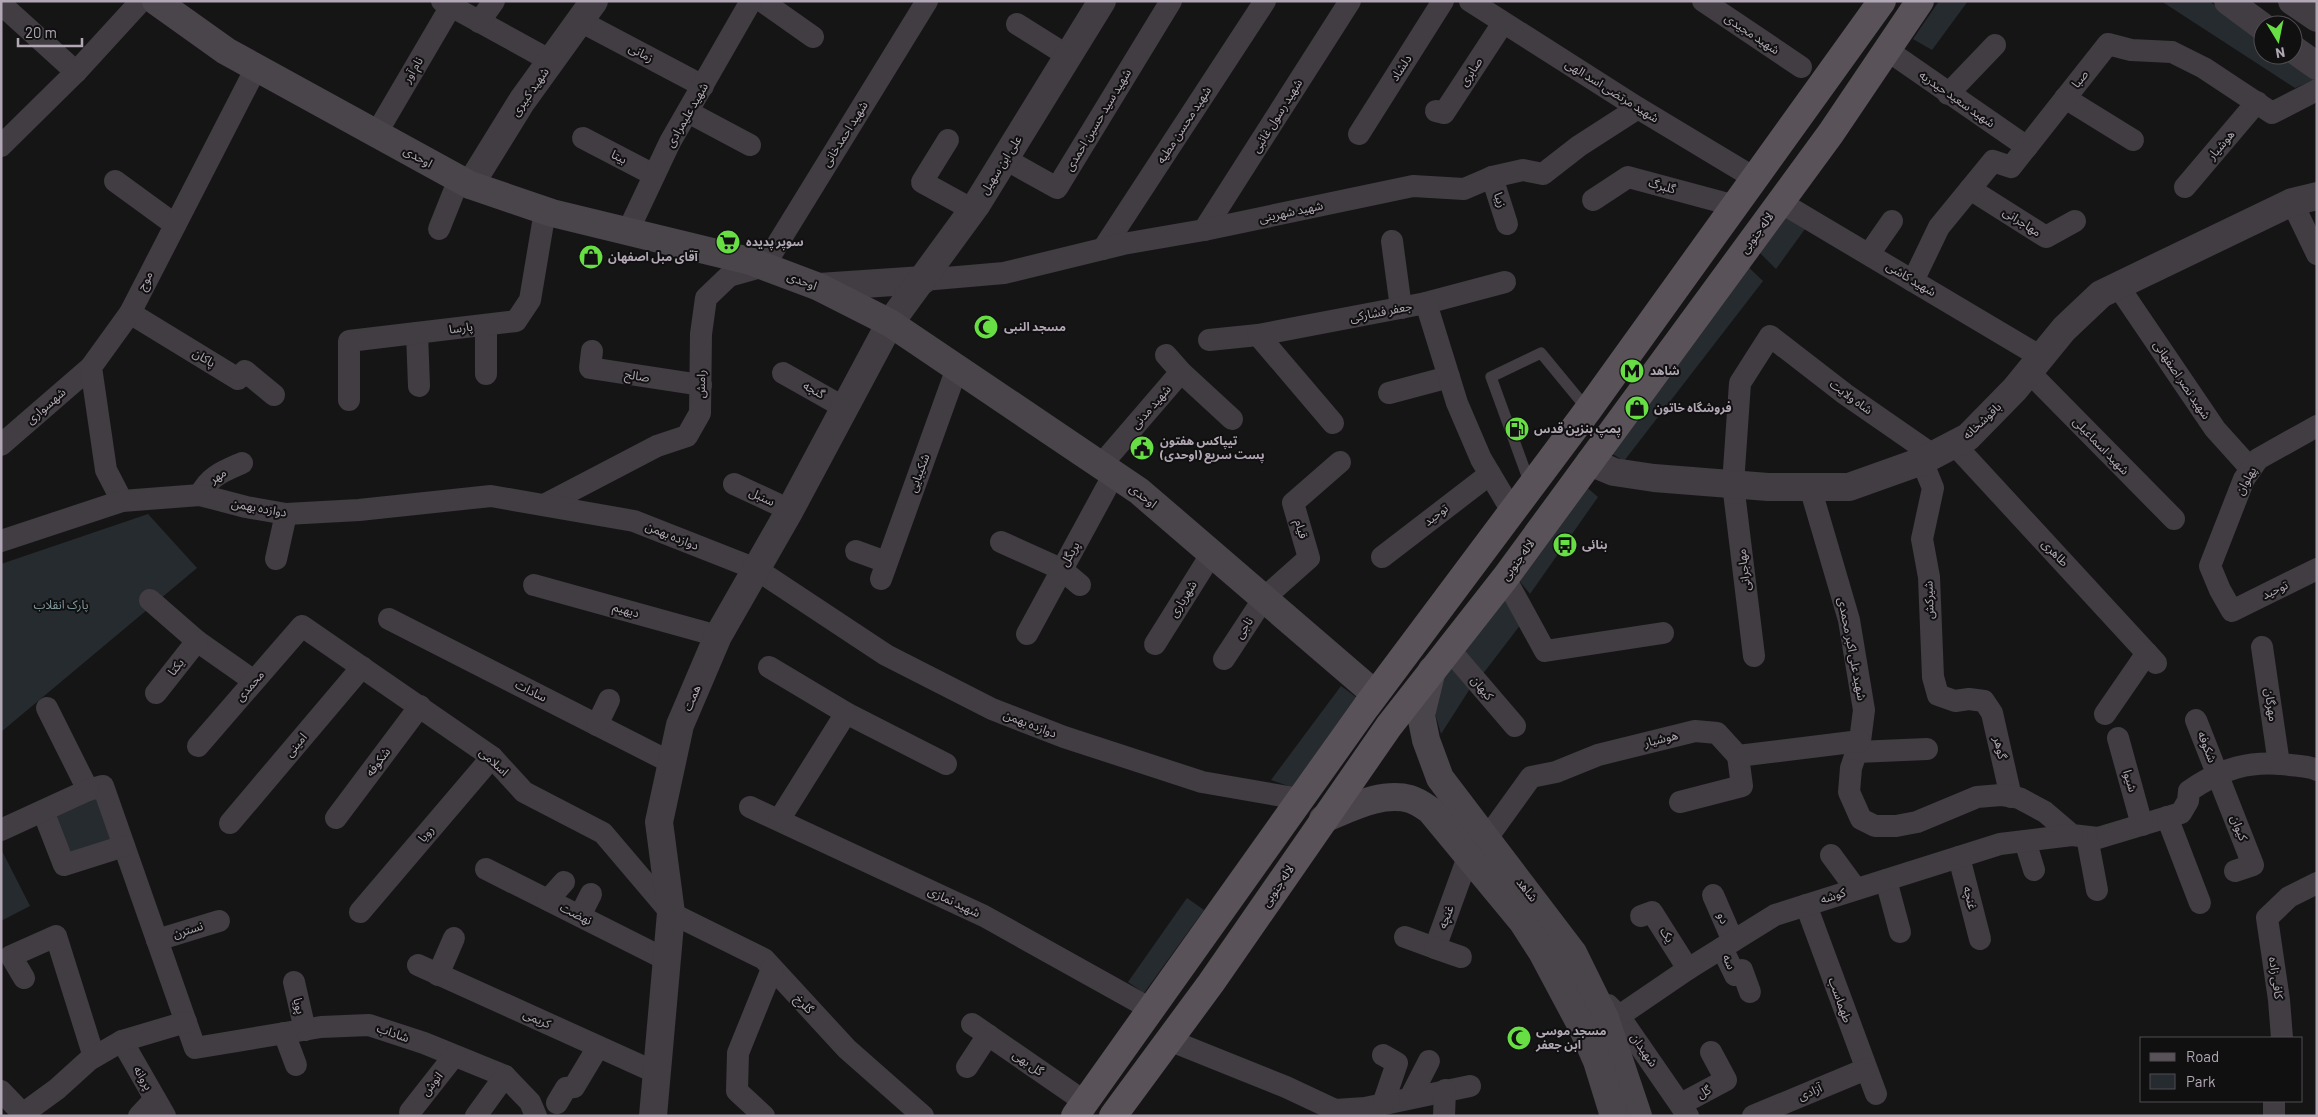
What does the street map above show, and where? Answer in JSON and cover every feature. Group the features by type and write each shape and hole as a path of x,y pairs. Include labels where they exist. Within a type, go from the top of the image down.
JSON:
{"main road":[{"path":"1080,1109 1375,694 1588,410 1756,179 1882,1"},
{"name":"لاله جنوبی","path":"1113,1116 1211,984 1323,819 1389,726 1505,578 1590,462 1780,202 1920,1"},
{"name":"اوحدی","path":"170,4 226,52 464,182 544,211 750,260 820,287 890,323 1139,491 1375,694"},
{"name":"شاهد","path":"1432,670 1421,715 1426,740 1440,778 1477,848 1542,952 1582,1027 1597,1061 1611,1112"},
{"name":"شاهد","path":"1323,819 1369,801 1396,796 1411,799 1430,810 1477,848 1573,953 1605,1018 1638,1116"}],"street":[{"path":"1,146 76,72 141,1"},
{"path":"478,22 494,1"},
{"name":"شهید علیمرادی","path":"628,231 654,175 751,1"},
{"path":"762,1 813,36"},
{"name":"شهید احمدخانی","path":"764,266 927,1"},
{"name":"علی ابن سهیل","path":"890,323 973,210 1102,1"},
{"name":"شهید سید حسین احمدی","path":"1005,159 1057,188 1171,1"},
{"name":"شهید محسن مطیه","path":"1103,249 1266,1"},
{"name":"شهید رسول غائبی","path":"1204,230 1350,1"},
{"name":"دلشاد","path":"1359,134 1443,1"},
{"name":"شهید مرتضی اسد الهی","path":"1470,1 1638,108 1756,179"},
{"name":"شهید مجیدی","path":"1703,1 1801,67"},
{"path":"2228,1 2253,20"},
{"path":"2292,1 2317,18"},
{"path":"1,4 76,72"},
{"path":"447,4 551,61"},
{"name":"نام آور","path":"376,134 447,4"},
{"name":"زمانی","path":"587,11 703,86"},
{"name":"شهید کبیری","path":"464,182 587,11"},
{"name":"صابری","path":"1436,111 1444,113 1503,23"},
{"path":"1017,24 1068,56"},
{"name":"صبا","path":"1912,280 1939,227 1993,161 2011,167 2108,44 2132,50 2172,52 2204,68 2272,113 2317,90"},
{"path":"1948,94 1995,45"},
{"name":"شهید سعید حیدریه","path":"1887,50 2027,147"},
{"path":"2303,56 2317,66"},
{"name":"موج","path":"91,367 130,313 174,224 256,68"},
{"path":"2065,98 2133,140"},
{"name":"هوشیار","path":"2185,187 2257,102"},
{"name":"شهید شهرینی","path":"923,280 1004,273 1103,249 1413,186 1464,189 1492,177 1523,170 1543,174 1579,146 1638,108"},
{"path":"688,112 750,144"},
{"name":"بیتا","path":"583,138 654,175"},
{"path":"948,140 922,182 973,210"},
{"name":"زیبا","path":"1492,177 1508,224"},
{"name":"گلبرگ","path":"1593,200 1628,177 1736,206"},
{"path":"114,181 174,224"},
{"path":"439,229 464,182"},
{"name":"مهاجرانی","path":"1970,189 2046,237 2076,221"},
{"path":"2304,199 2317,254"},
{"name":"باقوشخانه","path":"1590,462 1614,472 1733,484 1849,487 1936,453 1968,437 2015,389 2064,329 2101,294 2304,199"},
{"name":"شهید کاشی","path":"1780,202 1912,280 2035,365"},
{"name":"پارسا","path":"349,400 349,341 516,321 530,300 544,211"},
{"path":"1869,254 1892,221"},
{"path":"1392,241 1401,308"},
{"name":"رامش","path":"544,505 641,454 687,436 700,413 701,334 706,298 729,276 764,266"},
{"path":"820,287 923,280"},
{"path":"1426,304 1505,282"},
{"name":"شهید نصر اصفهانی","path":"2118,286 2215,429 2252,469"},
{"name":"جعفر فشارکی","path":"1209,340 1258,335 1426,304 1457,403 1481,459 1512,511"},
{"name":"پاکان","path":"130,313 238,379 245,371 274,395"},
{"name":"همت","path":"653,1116 671,913 659,822 680,725 718,636 790,510 890,323"},
{"path":"486,325 486,374"},
{"path":"417,333 419,386"},
{"path":"1258,335 1332,423"},
{"name":"مهاجرانی","path":"1754,656 1733,484 1740,383 1770,336"},
{"name":"شاه ولایت","path":"1770,336 1845,394 1936,453"},
{"name":"صالح","path":"592,351 590,368 701,385"},
{"path":"1166,355 1181,372 1232,418"},
{"name":"شهید اسماعیلی","path":"2035,365 2174,519"},
{"path":"91,367 106,470 122,501"},
{"name":"شهسواری","path":"1,445 91,367"},
{"name":"شکیبایی","path":"856,551 883,570 957,368"},
{"name":"شهید مدنی","path":"1108,469 1181,372"},
{"name":"گنجه","path":"783,373 845,408"},
{"path":"1389,393 1449,378"},
{"name":"پهلوان","path":"2232,611 2220,590 2210,566 2244,480 2258,459 2317,426"},
{"name":"طاهری","path":"1936,453 2152,658 2105,714"},
{"name":"شیرکش","path":"1936,453 1933,488 1922,539 1929,577 1932,676 1938,695 1955,701 1969,699 1984,701"},
{"name":"قیام","path":"1264,598 1309,558 1293,503 1340,462"},
{"name":"مهر","path":"200,494 205,485 216,474 242,463"},
{"name":"پریگل","path":"1027,634 1052,603 1061,569 1108,469"},
{"name":"توحید","path":"1382,557 1490,474"},
{"name":"سنبل","path":"734,484 790,510"},
{"name":"شهید علی اکبر محمدی","path":"1810,486 1849,620 1864,710 1849,792 1861,818 1875,826 1896,826 1917,822 1977,797 2001,795 2019,798 2044,812 2079,836"},
{"name":"دوازده بهمن","path":"1,541 122,501 200,494 246,507 286,514 359,510 491,496 634,521 756,570 886,655 992,709 1064,737 1202,782 1300,799"},
{"path":"276,559 286,514"},
{"path":"1001,542 1061,569 1080,585"},
{"name":"شهریاری","path":"1155,644 1212,553"},
{"name":"توحید","path":"2232,611 2317,569"},
{"path":"1505,578 1544,651 1663,633"},
{"name":"دیهیم","path":"534,585 718,636"},
{"name":"ناجی","path":"1224,659 1264,598"},
{"path":"150,600 197,641 254,681"},
{"name":"سادات","path":"389,618 672,763"},
{"name":"اسلامی","path":"302,626 492,757 524,792 602,833 671,913"},
{"name":"محمدی","path":"198,746 302,626"},
{"name":"یکتا","path":"156,693 197,641"},
{"name":"مهرگان","path":"2262,647 2279,764"},
{"name":"کیهان","path":"1449,649 1515,726"},
{"name":"امینی","path":"230,823 362,667"},
{"path":"769,667 846,713 946,764"},
{"path":"597,725 610,700"},
{"name":"گوهر","path":"1984,701 1992,713 2011,797"},
{"name":"شکوفه","path":"336,818 420,706"},
{"path":"47,708 88,790"},
{"path":"779,820 846,713"},
{"name":"شکوفه","path":"2196,720 2217,774"},
{"name":"هوشیار","path":"1477,848 1531,777 1556,772 1598,755 1695,731 1717,733 1738,756"},
{"name":"شیوا","path":"2118,738 2142,825"},
{"path":"1680,802 1742,786 1738,756 1858,747 1927,749"},
{"name":"رویا","path":"360,912 492,757"},
{"path":"2097,890 2079,836 2098,838 2181,813 2188,801 2189,791 2217,774 2237,766 2279,764 2317,770"},
{"name":"کیوان","path":"2217,774 2244,816 2253,865 2235,871"},
{"path":"1,830 88,790 103,786 186,1022 122,1041 94,1057 57,1089 21,1115 1,1092"},
{"name":"شهید نمازی","path":"750,807 984,916 1151,1009"},
{"path":"43,811 64,865 124,846"},
{"path":"2167,817 2200,903"},
{"name":"کوشه","path":"1619,1016 1688,969 1775,915 2000,844 2079,836"},
{"path":"2025,841 2034,870"},
{"name":"غنچه","path":"1434,948 1477,848"},
{"path":"1831,854 1856,889"},
{"name":"غنچه","path":"1959,857 1980,939"},
{"name":"نهضت","path":"486,869 667,960"},
{"path":"1886,880 1900,932"},
{"path":"548,900 564,882"},
{"name":"کافی زاده","path":"2282,1037 2279,1000 2267,918 2288,897 2317,883"},
{"path":"580,916 591,894"},
{"name":"دو","path":"1713,895 1727,944"},
{"name":"طهماسب","path":"1806,905 1876,1094"},
{"name":"یک","path":"1641,916 1652,912 1688,969"},
{"name":"گلرخ","path":"671,913 764,959 847,1049 923,1116"},
{"name":"نسترن","path":"157,940 219,921"},
{"path":"24,978 11,956 56,936 94,1057"},
{"path":"1405,937 1461,957"},
{"path":"438,975 454,938"},
{"name":"سه","path":"1727,944 1735,975 1742,970 1750,992"},
{"name":"کریمی","path":"418,965 656,1073"},
{"path":"764,1116 737,1091 738,1054 772,969"},
{"name":"پویا","path":"294,982 296,1065"},
{"name":"شهیدان","path":"1593,991 1619,1016 1685,1110"},
{"name":"شاداب","path":"186,1022 195,1048 322,1027 370,1025 505,1076 530,1102 536,1116"},
{"name":"گل بهی","path":"967,1067 980,1030 1080,1109"},
{"path":"1169,1040 1286,1087 1335,1110 1346,1112 1470,1086"},
{"name":"پروانه","path":"122,1041 160,1107"},
{"path":"556,1103 566,1088 574,1087 598,1047"},
{"name":"گل","path":"1685,1110 1726,1080 1711,1052"},
{"path":"1383,1055 1396,1063 1383,1104"},
{"name":"انوش","path":"410,1112 454,1056"},
{"path":"1410,1098 1429,1061"},
{"name":"آزادی","path":"1753,1116 1866,1069"},
{"path":"476,1116 505,1076"},
{"path":"1444,1116 1445,1090"},
{"path":"2274,1102 2274,1116"},
{"path":"139,1116 160,1107"}],"lane":[{"path":"1531,486 1491,377 1541,353 1588,410"}],"green space":[{"path":"1939,1 1968,1 1932,50 1913,39"},
{"path":"2161,1 2209,1 2253,34 2253,61"},
{"path":"2260,65 2296,65 2316,79 2295,88"},
{"path":"1782,212 1805,229 1776,269 1757,250"},
{"path":"1745,264 1763,281 1624,461 1609,452"},
{"path":"1584,485 1598,497 1530,594 1517,578"},
{"name":"پارک انقلاب","path":"148,514 197,568 1,732 1,564"},
{"path":"1506,594 1521,624 1482,675 1462,649"},
{"path":"1453,665 1471,687 1441,734 1432,703 1438,683"},
{"path":"1341,686 1360,700 1294,788 1271,780"},
{"path":"99,792 117,841 67,858 51,812"},
{"path":"1,849 30,906 1,921"},
{"path":"1187,898 1204,910 1144,993 1128,982"}],"place":[{"name":"سوپر پدیده","path":"728,242"},
{"name":"آقای مبل اصفهان","path":"591,257"},
{"name":"مسجد النبی","path":"986,327"},
{"name":"شاهد","path":"1632,371"},
{"name":"فروشگاه خاتون","path":"1637,408"},
{"name":"پمپ بنزین قدس","path":"1517,429"},
{"name":"تیپاکس هفتون (اوحدی) پست سریع","path":"1142,448"},
{"name":"بنائی","path":"1565,545"},
{"name":"مسجد موسی ابن جعفر","path":"1519,1038"}]}
